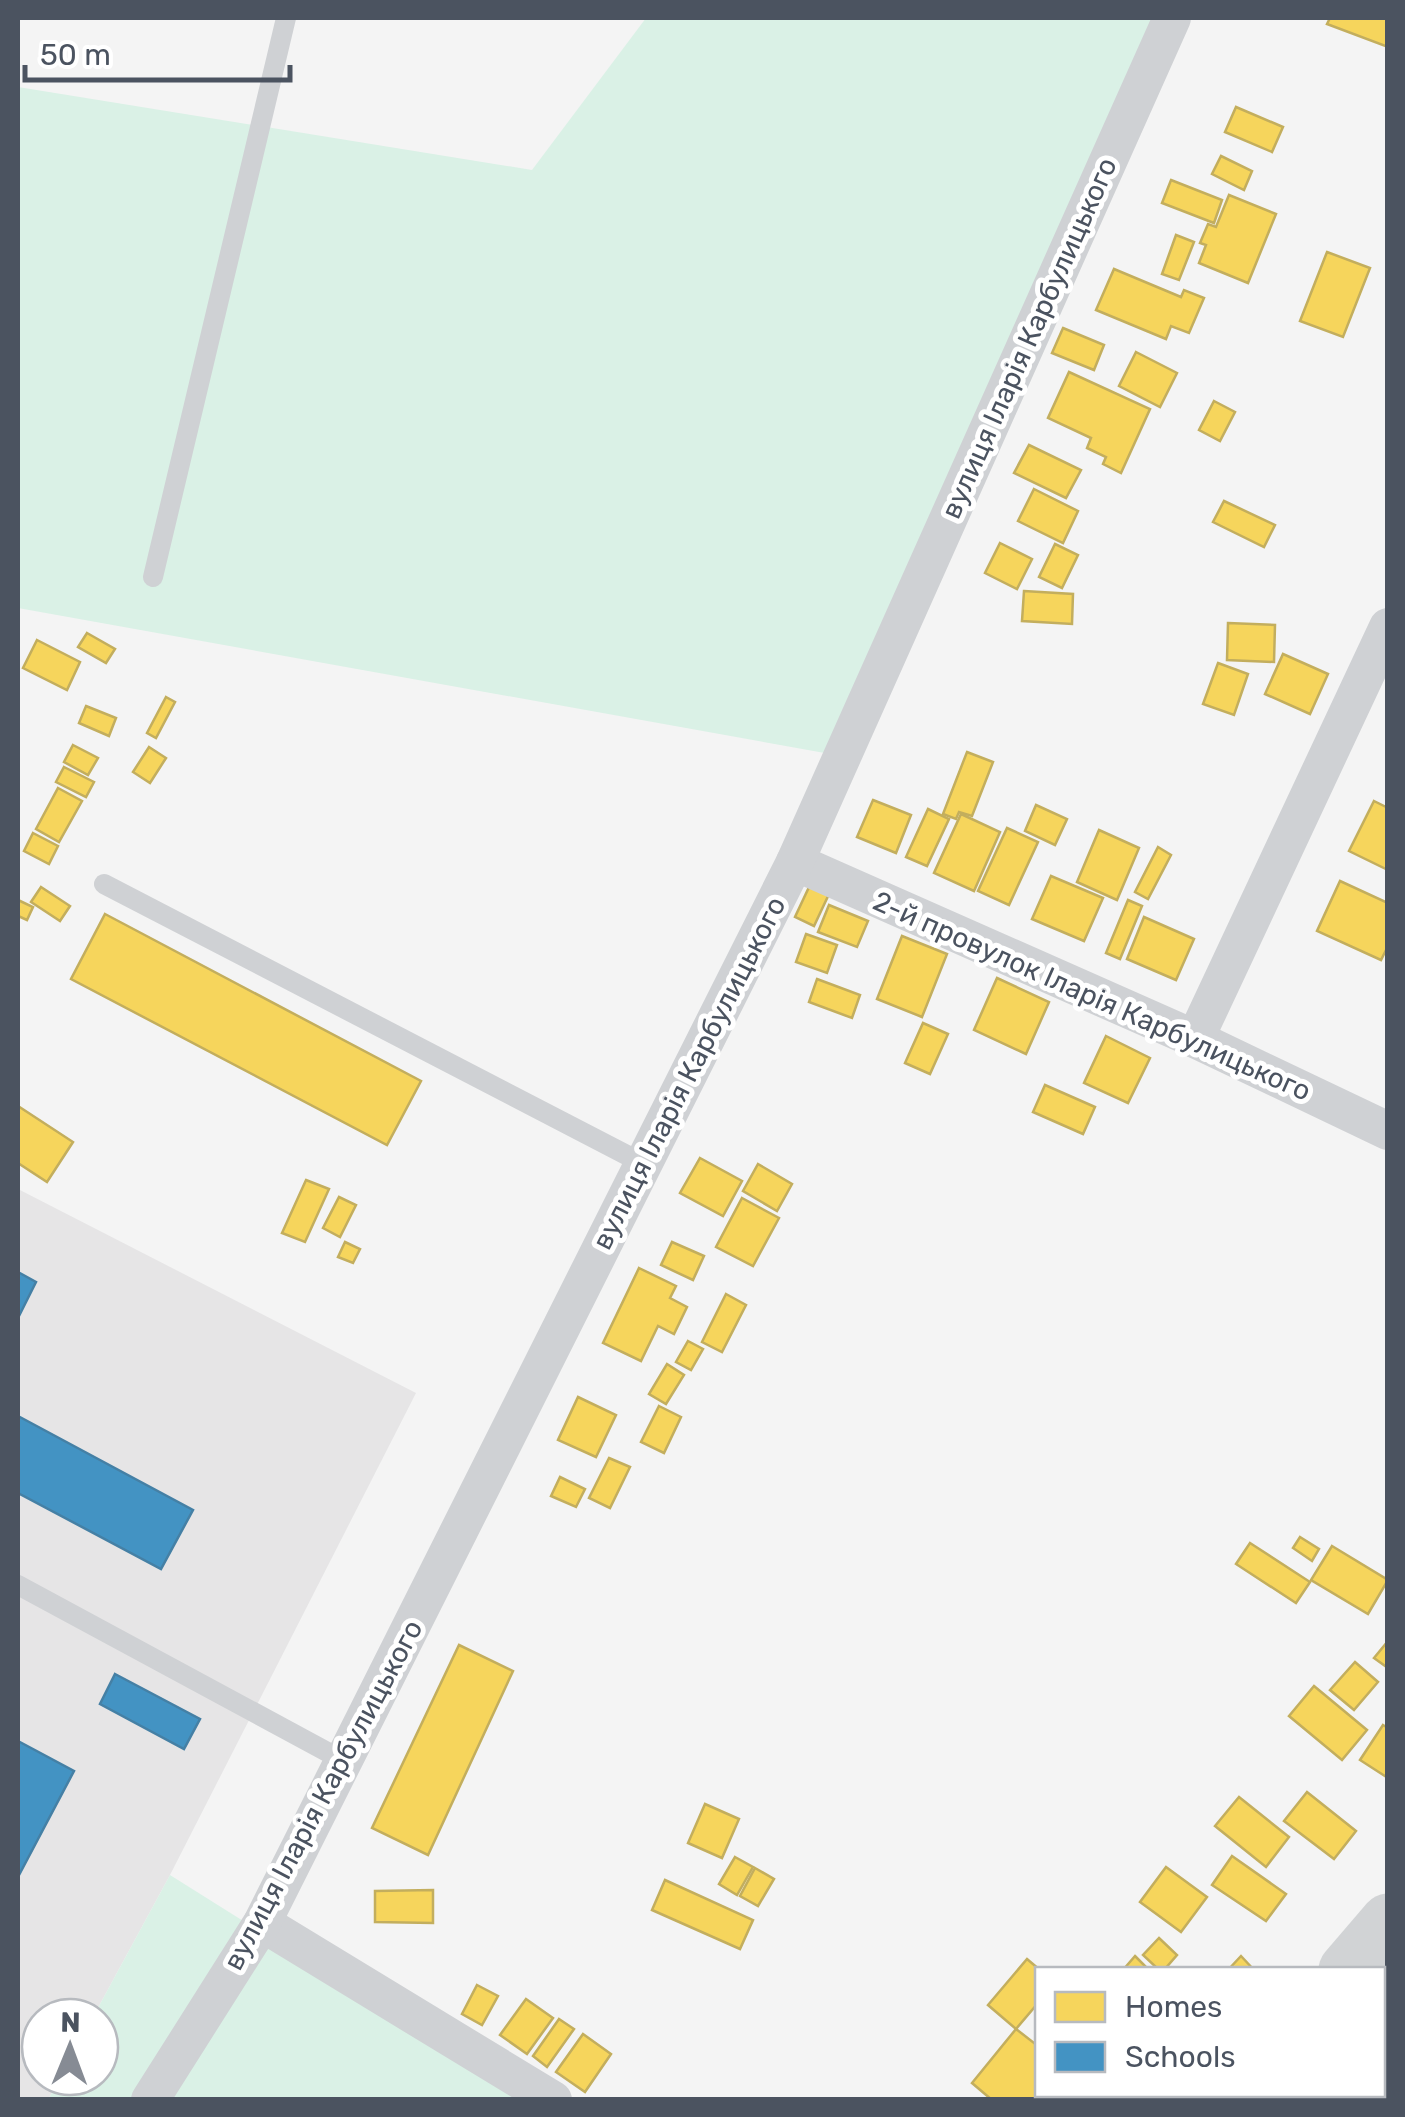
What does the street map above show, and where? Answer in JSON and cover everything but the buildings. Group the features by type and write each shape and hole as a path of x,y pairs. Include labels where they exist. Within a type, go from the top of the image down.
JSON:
{"main road":[{"path":"1349,1967 1388,1921"}],"street":[{"name":"вулиця Іларія Карбулицького","path":"150,2100 262,1923 796,862 1172,18"},
{"path":"1196,1039 1388,627"},
{"name":"2-й провулок Іларія Карбулицького","path":"796,862 1196,1039 1388,1132"},
{"path":"262,1923 553,2100"}],"lane":[{"path":"153,577 286,18"},
{"path":"104,884 644,1164"},
{"path":"18,1585 344,1761"}],"shaded area":[{"path":"18,1189 416,1393 104,1997 20,1997 20,2097 50,2097 18,2099"}],"green space":[{"path":"646,18 1182,18 858,759 18,608 18,87 532,170"},
{"path":"170,1875 526,2099 48,2100 120,2097 120,1997 104,1997"}]}
